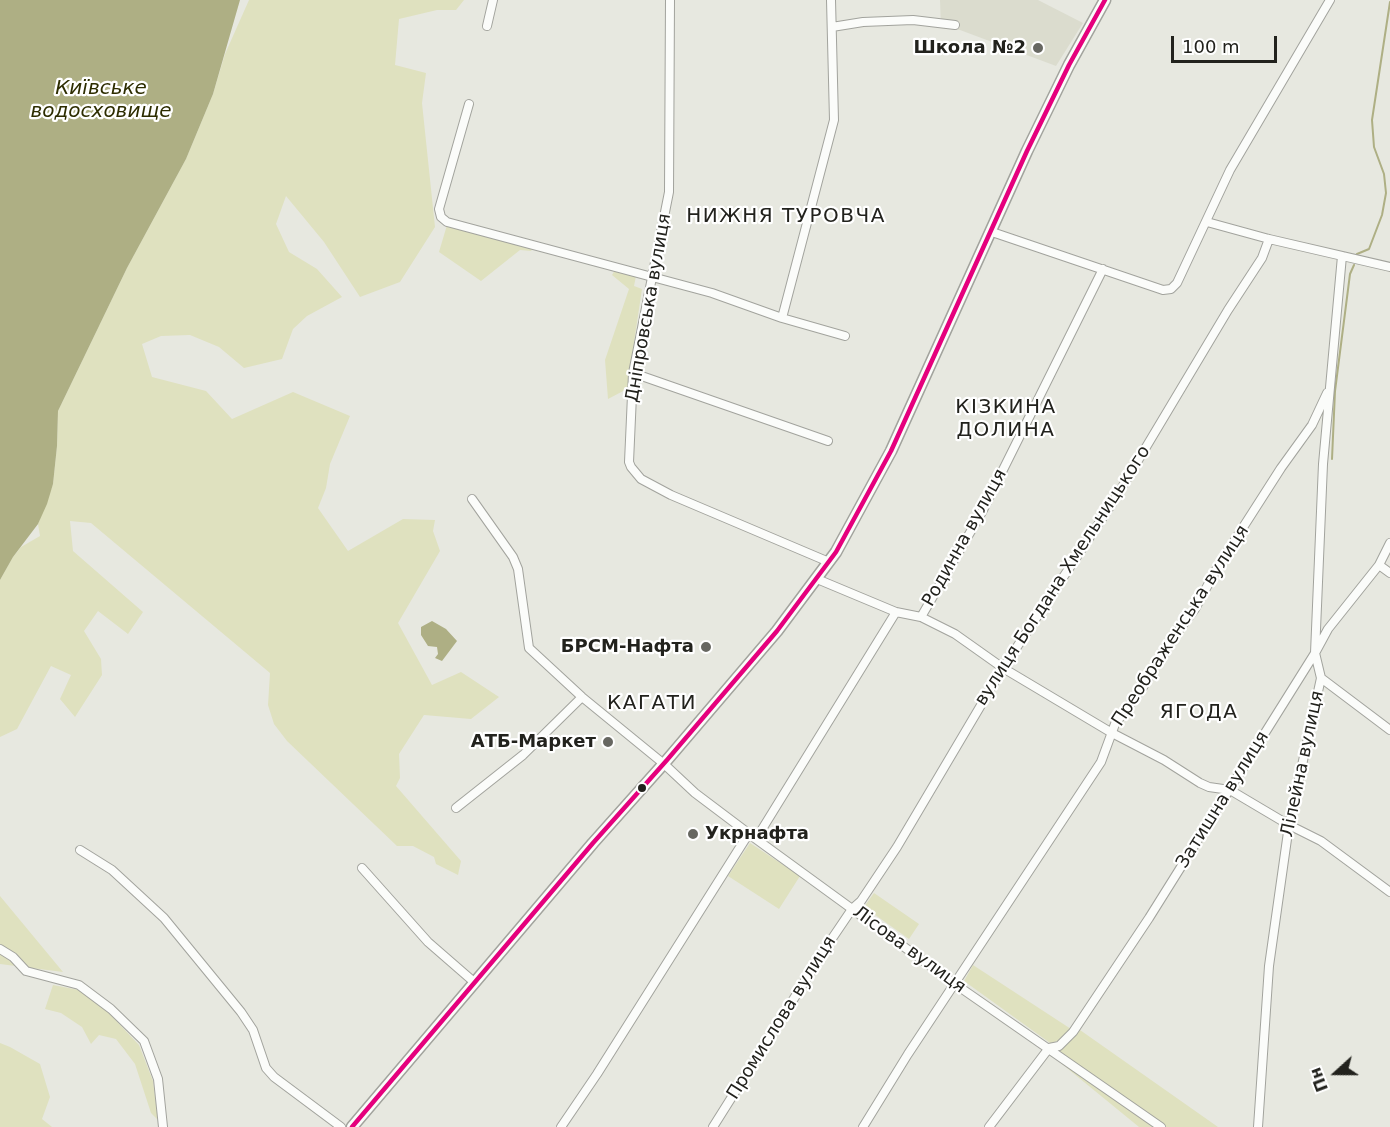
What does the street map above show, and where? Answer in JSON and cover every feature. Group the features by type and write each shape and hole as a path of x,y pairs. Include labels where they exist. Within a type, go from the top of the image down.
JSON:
{"main road":[{"path":"352,1127 777,631 829,562 891,451 1069,65 1105,0"}],"street":[{"path":"487,26 493,0"},
{"name":"Дніпровська вулиця","path":"669,0 669,192 633,373 628,453 631,467 641,479 693,505 829,562"},
{"path":"782,318 834,120 831,0"},
{"path":"992,232 1163,290 1171,289 1177,283 1230,170 1330,0"},
{"path":"832,27 863,22 913,20 955,25"},
{"path":"469,104 439,209 441,217 447,222 712,293 782,318 845,336"},
{"path":"1207,222 1390,267"},
{"name":"вулиця Богдана Хмельницького","path":"852,909 861,901 897,847 1002,668 1115,499 1228,310 1262,258 1269,239"},
{"name":"Лілейна вулиця","path":"1258,1127 1269,966 1289,825 1321,678 1315,653 1323,464 1342,256"},
{"name":"Родинна вулиця","path":"921,617 982,512 1103,269"},
{"path":"633,373 828,441"},
{"name":"Преображенська вулиця","path":"863,1127 908,1054 1101,762 1115,724 1143,687 1166,647 1195,609 1217,568 1281,468 1312,425 1329,390"},
{"name":"Лісова вулиця","path":"472,499 513,557 518,569 529,648 582,697 665,762 695,793 752,836 956,984 1161,1127"},
{"name":"Затишна вулиця","path":"988,1127 1049,1048 1059,1046 1073,1032 1230,790 1328,629 1379,565 1390,543"},
{"path":"1379,565 1390,573"},
{"path":"817,579 896,612 921,617 955,634 1002,668 1112,734 1164,760 1209,788 1230,790 1321,841 1390,892"},
{"name":"Родинна вулиця","path":"561,1127 896,612"},
{"path":"1321,678 1390,730"},
{"path":"456,808 523,755 582,697"},
{"path":"80,850 112,870 164,918 241,1012 253,1030 266,1068 274,1077 341,1127"},
{"path":"362,868 428,942 474,982"},
{"name":"Промислова вулиця","path":"713,1127 852,909"},
{"path":"0,949 13,957 26,971 79,984 111,1009 144,1041 158,1079 163,1127"},
{"path":"1141,1127 1148,1118"}],"shaded area":[{"path":"249,0 464,0 456,10 437,10 399,19 395,65 426,73 422,103 435,227 400,282 360,297 324,242 286,196 276,224 289,252 317,269 342,297 307,316 293,329 282,359 244,368 219,347 190,335 161,336 142,344 152,377 206,391 232,419 293,392 350,416 330,464 326,488 318,508 348,551 403,519 435,520 433,531 440,551 398,623 432,685 461,672 499,697 471,719 424,715 399,754 400,778 396,786 461,861 458,875 436,864 434,857 413,846 397,846 287,741 274,724 268,705 270,673 91,523 70,521 73,551 143,612 128,634 98,611 84,631 101,659 102,675 75,717 60,699 71,675 51,666 17,729 0,737 0,580 21,547 40,536 38,524 53,484 58,411 127,268 186,159 213,94 225,54"},
{"name":"Школа №2","path":"940,0 1038,0 1083,23 1056,66 960,30 941,28"},
{"path":"447,225 533,248 531,251 520,250 481,281 439,252"},
{"path":"615,270 636,276 634,286 642,289 627,389 608,399 605,360 629,289 612,275"},
{"path":"750,843 800,876 779,909 728,876"},
{"path":"874,893 919,924 909,939 864,907"},
{"path":"0,896 63,972 0,964"},
{"path":"973,965 1071,1029 1058,1041 1050,1043 964,981"},
{"path":"53,985 79,990 107,1011 139,1045 153,1081 158,1120 151,1113 135,1064 116,1039 99,1035 91,1044 82,1027 61,1013 45,1009"},
{"path":"1080,1030 1218,1127 1139,1127 1051,1055"},
{"path":"0,1043 40,1064 50,1097 42,1119 52,1127 0,1127"}],"water":[{"name":"Київське водосховище","path":"0,0 240,0 213,94 186,159 127,268 58,411 53,484 47,504 38,524 13,557 0,580"},
{"path":"432,621 446,629 457,641 442,661 435,658 438,654 437,647 428,646 421,635 421,627"}],"waterway":[{"path":"1357,254 1369,249 1382,215 1386,193 1384,174 1374,147 1372,120 1390,2"},
{"path":"1332,459 1335,391 1350,274 1354,265"}],"transit line":[{"path":"352,1127 777,631 836,552 891,451 1027,151 1069,65 1105,0"}],"place":[{"name":"Школа №2","path":"1038,48"},
{"name":"БРСМ-Нафта","path":"706,647"},
{"name":"АТБ-Маркет","path":"608,742"},
{"name":"Укрнафта","path":"693,834"}],"district":[{"name":"НИЖНЯ ТУРОВЧА","path":"786,217"},
{"name":"КІЗКИНА ДОЛИНА","path":"1006,420"},
{"name":"КАГАТИ","path":"652,704"},
{"name":"ЯГОДА","path":"1199,713"}]}
